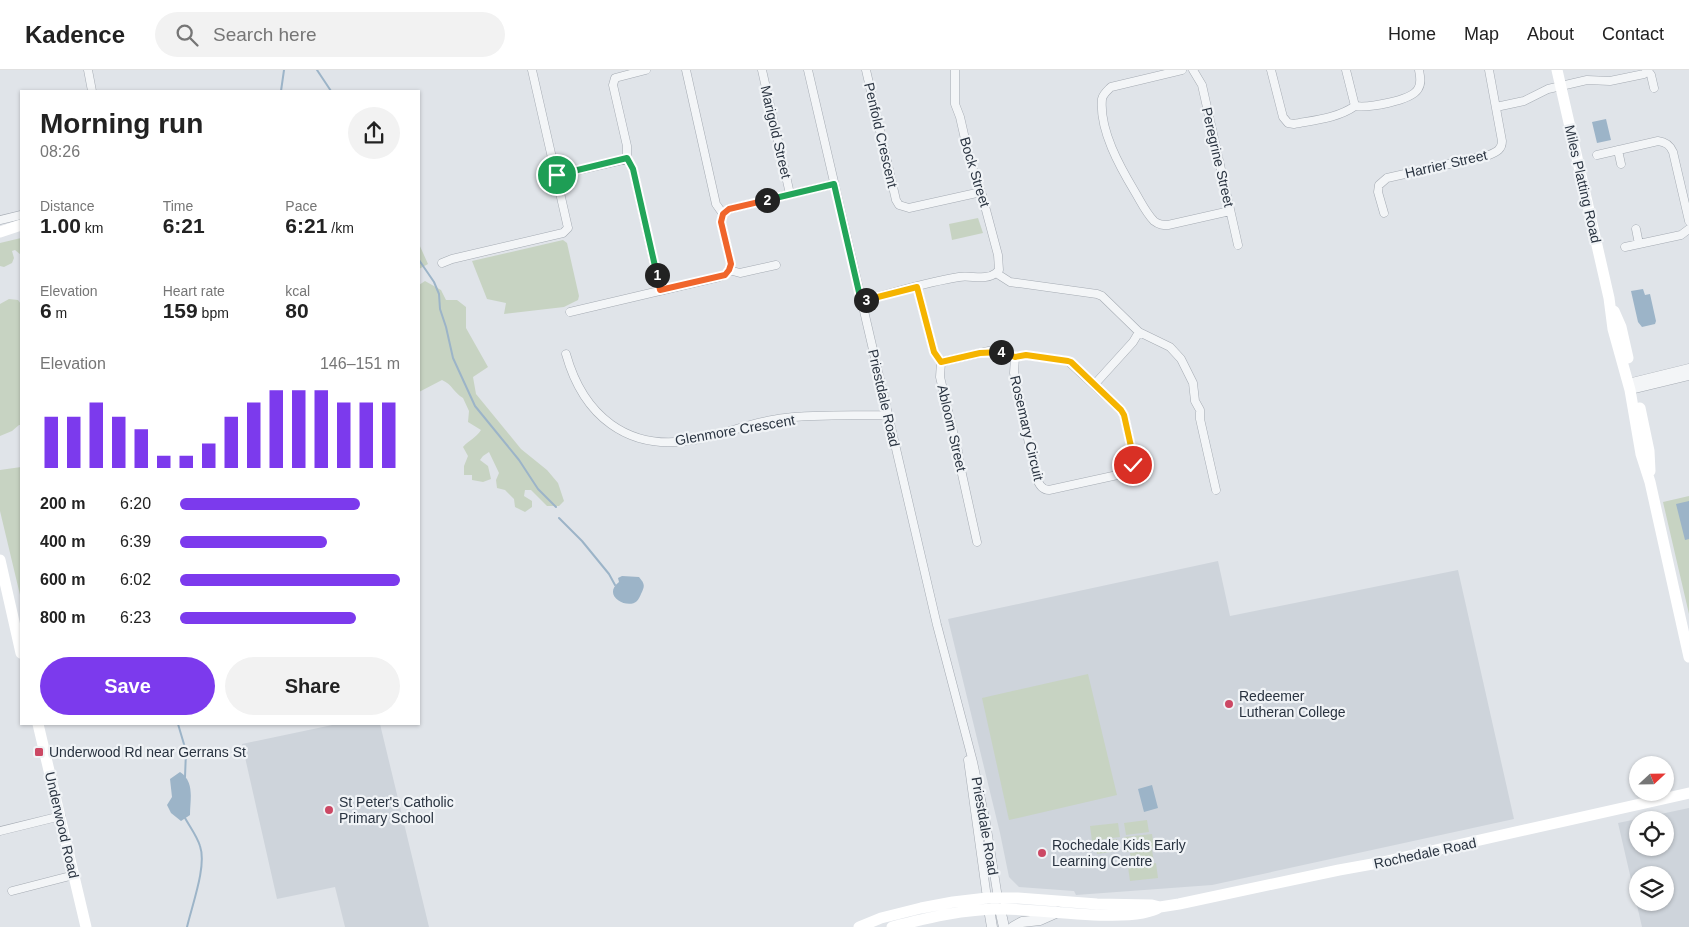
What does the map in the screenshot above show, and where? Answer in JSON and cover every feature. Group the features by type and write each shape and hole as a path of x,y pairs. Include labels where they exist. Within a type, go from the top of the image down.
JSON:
{"main road":[{"name":"Miles Platting Road","path":"1558,70 1609,298 1613,329 1632,386 1640,454 1650,482 1689,657"},
{"path":"0,232 20,223"},
{"path":"0,560 20,649"},
{"name":"Underwood Road","path":"38,725 86,927"},
{"name":"Rochedale Road","path":"892,927 1018,898 1160,907 1198,901 1339,870 1378,864 1689,793"},
{"name":"Rochedale Road","path":"859,927 881,918 953,902 994,903 1059,912 1120,915 1153,912 1160,907"}],"street":[{"path":"88,70 92,90"},
{"path":"442,263 566,231 568,224 532,70"},
{"path":"646,70 615,78 613,85 627,146 627,158 633,169 660,290"},
{"path":"686,70 716,204 723,214"},
{"name":"Marigold Street","path":"762,70 790,194"},
{"name":"Priestdale Road","path":"808,70 937,625 973,762 986,823 994,903 992,927"},
{"name":"Penfold Crescent","path":"866,70 893,190 899,205 909,208 981,192"},
{"name":"Bock Street","path":"955,70 955,104 998,255 999,270 996,273"},
{"path":"1182,70 1111,87 1106,91 1102,98 1102,106 1104,123 1112,148 1124,174 1144,208 1161,225 1230,211"},
{"name":"Peregrine Street","path":"1194,70 1202,85 1238,245"},
{"path":"1271,70 1284,117 1288,123 1294,124 1336,116 1347,112 1355,106 1365,107 1414,94 1419,88 1421,79 1418,70"},
{"path":"1346,70 1355,106"},
{"name":"Harrier Street","path":"1384,213 1378,192 1379,185 1388,178 1496,152 1502,146 1489,70"},
{"path":"1496,107 1524,101 1541,92 1561,86 1587,80 1610,81 1644,74 1648,71 1654,88"},
{"path":"1597,155 1658,141 1665,142 1673,152 1689,221"},
{"path":"1618,150 1621,164"},
{"path":"557,175 627,158"},
{"path":"570,312 725,275 731,264 721,222 723,214 729,209 834,184"},
{"path":"0,220 20,215"},
{"path":"0,226 20,223"},
{"path":"1636,229 1639,244"},
{"path":"1625,247 1681,235 1689,229"},
{"path":"729,270 740,273 776,265"},
{"path":"861,301 954,278 974,276 986,278 992,277 996,273 1010,282 1102,296 1139,332 1170,347 1181,359 1193,383 1195,401 1200,410 1200,419 1216,490"},
{"name":"Abloom Street","path":"917,287 934,352 941,362 940,377 955,440 954,445 958,451 978,542"},
{"path":"1094,385 1133,342 1139,332"},
{"name":"Rosemary Circuit","path":"941,362 989,351 1015,357 1026,355 1068,361 1121,410 1124,415 1134,460 1133,465 1127,472 1045,490 1038,481 1032,459 1014,373 1015,357"},
{"name":"Glenmore Crescent","path":"566,354 579,389 592,408 618,428 639,438 661,442 692,440 784,418 888,415"},
{"path":"1632,386 1689,368"},
{"path":"1632,386 1689,376"},
{"path":"0,831 60,816"},
{"path":"12,891 74,875"},
{"name":"Priestdale Road","path":"994,903 1004,927"},
{"path":"1013,927 1018,924 1040,920 1059,912"}],"shaded area":[{"name":"Redeemer Lutheran College","path":"1218,561 1230,616 1458,570 1514,819 1212,885 1076,895 1074,891 1019,887 1009,877 948,619"},
{"name":"St Peter's Catholic Primary School","path":"332,725 380,725 429,927 345,927 335,887 277,899 242,744"},
{"path":"1689,808 1689,927 1642,927 1638,911 1674,911 1674,866 1629,866 1629,871 1618,823 1629,821 1629,856 1674,856 1674,811"}],"green space":[{"path":"978,218 983,233 952,240 949,224"},
{"path":"20,238 20,254 15,250 12,251 14,258 12,263 4,267 0,266 0,243"},
{"path":"563,240 567,243 579,296 578,300 564,307 504,314 506,303 487,299 472,261"},
{"path":"420,246 428,264 420,268"},
{"path":"425,281 441,290 446,300 457,300 466,307 466,328 488,367 473,377 476,394 521,449 547,470 558,483 564,501 559,506 547,506 531,490 525,490 524,496 532,501 532,507 525,512 515,507 514,499 505,490 497,488 496,480 499,473 489,452 480,460 488,466 491,479 483,482 472,480 472,475 464,475 464,466 468,456 463,447 481,430 468,422 469,411 463,398 446,382 442,380 420,391 420,284"},
{"path":"9,299 18,300 20,303 20,425 0,436 0,304"},
{"path":"20,467 20,595 0,511 0,470"},
{"path":"1689,496 1689,614 1663,502"},
{"path":"1088,674 1117,795 1009,820 982,698"},
{"path":"1147,820 1149,832 1126,835 1124,823"},
{"path":"1118,823 1120,837 1092,841 1090,826"},
{"path":"1152,834 1154,848 1126,852 1124,837"},
{"path":"1117,839 1119,851 1097,854 1095,842"},
{"path":"1152,850 1154,862 1132,865 1130,853"},
{"path":"1156,863 1158,878 1130,881 1128,867"}],"water":[{"path":"1606,119 1611,140 1597,143 1592,122"},
{"path":"1643,289 1645,295 1650,294 1656,321 1655,324 1642,327 1638,322 1631,291"},
{"path":"1689,501 1689,539 1685,540 1676,504"},
{"path":"622,576 639,577 644,585 639,598 633,603 623,603 614,597 614,587 619,582 618,578"},
{"path":"180,772 188,781 191,797 190,815 181,821 171,813 167,805 172,797 170,779"},
{"path":"1152,785 1158,808 1144,812 1138,789"}],"waterway":[{"path":"281,90 284,70"},
{"path":"317,70 330,90"},
{"path":"420,261 434,282 439,294 440,309 453,358 475,406 519,460 538,489 556,507"},
{"path":"559,518 582,541 609,574 615,585"},
{"path":"178,725 186,751 185,777"},
{"path":"185,818 197,839 202,854 200,875 187,927"}],"place":[{"name":"Redeemer Lutheran College","path":"1229,704"},
{"name":"Underwood Rd near Gerrans St","path":"39,752"},
{"name":"St Peter's Catholic Primary School","path":"329,810"},
{"name":"Rochedale Kids Early Learning Centre","path":"1042,853"}],"route":[{"path":"557,175 627,158 633,169 660,290 725,275 731,264 721,222 723,214 729,209 834,184 861,301 917,287 934,352 941,362 989,351 1004,353 1014,357 1026,355 1071,362 1121,410 1124,415 1134,460 1133,465"}]}
